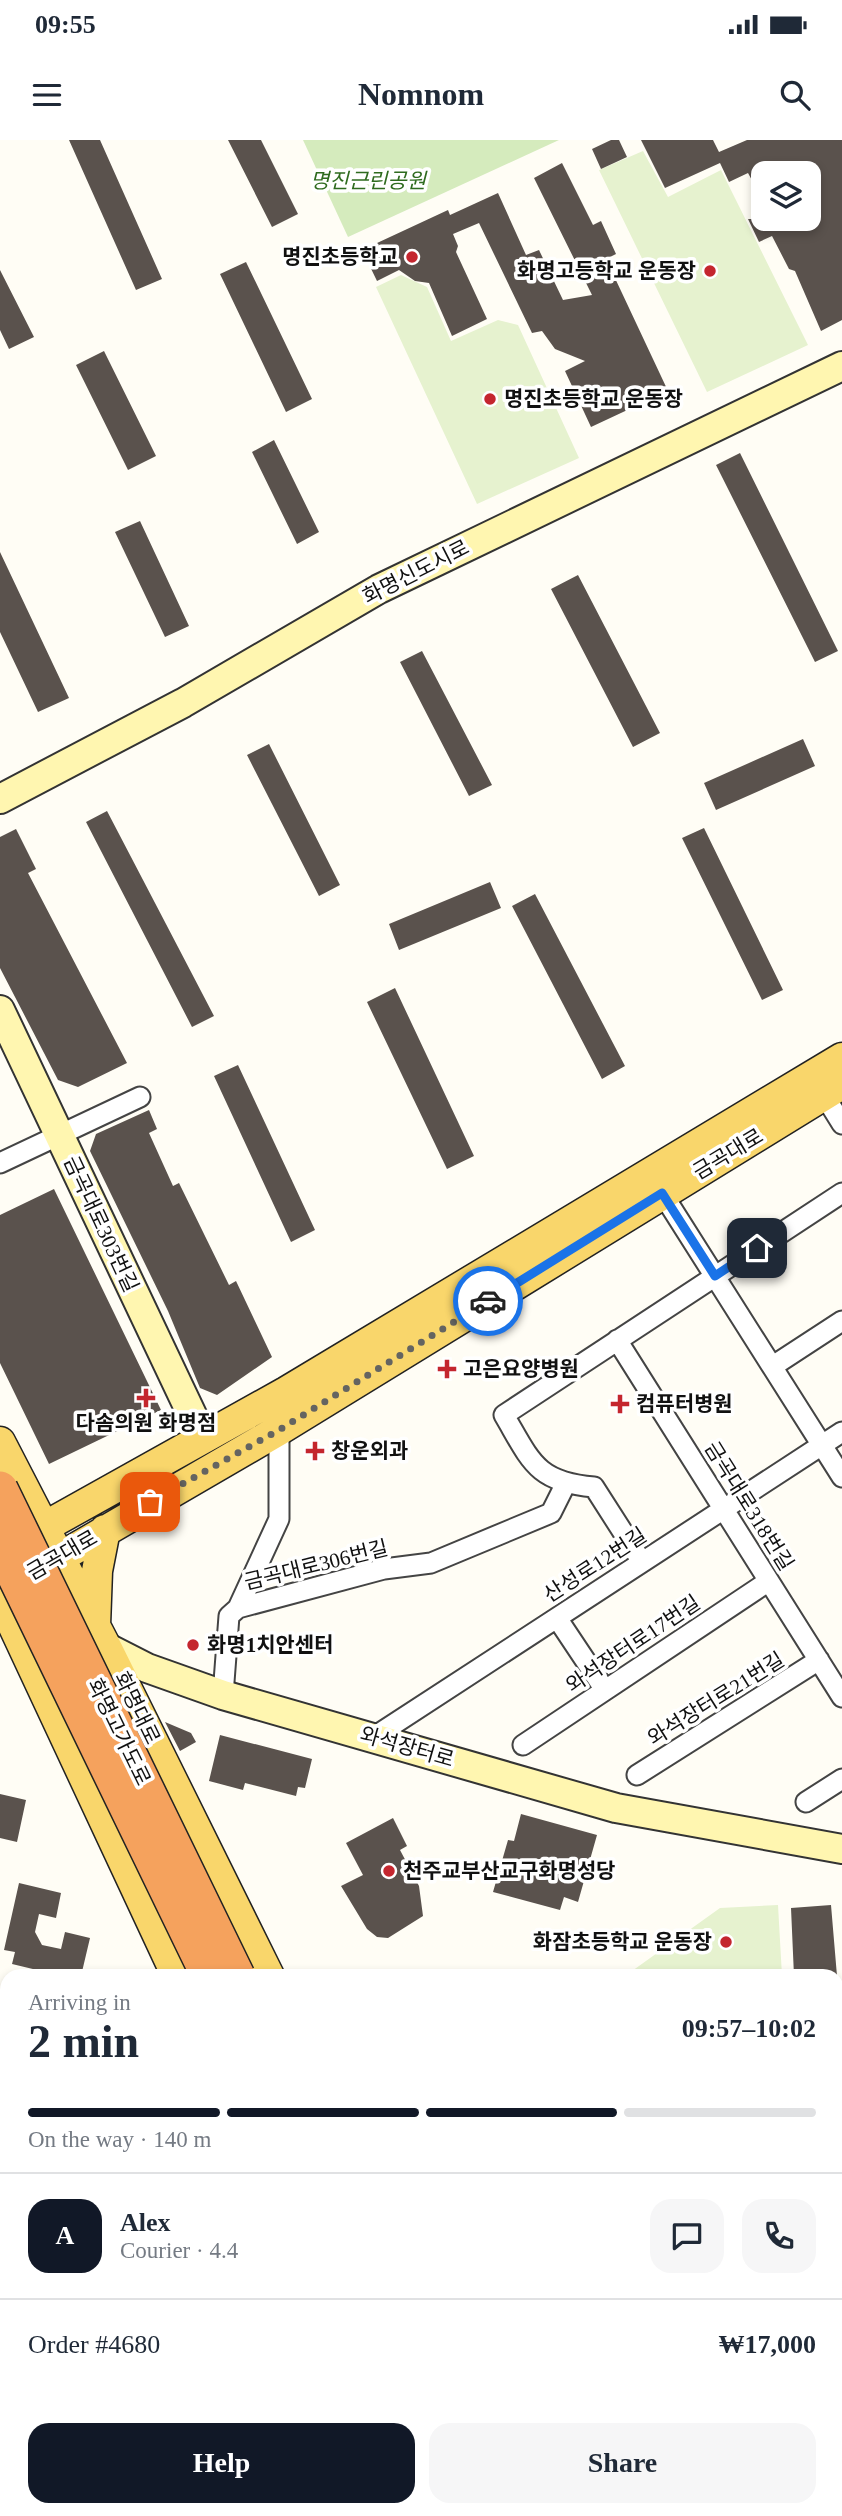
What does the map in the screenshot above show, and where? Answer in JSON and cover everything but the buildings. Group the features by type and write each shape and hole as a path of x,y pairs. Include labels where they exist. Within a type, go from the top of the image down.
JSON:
{"highway":[{"name":"화명고가도로","path":"0,1489 234,1969"},
{"name":"화명고가도로","path":"0,1545 206,1969"}],"main road":[{"name":"화명신도시로","path":"0,799 183,704 379,589 842,366"},
{"name":"금곡대로303번길","path":"0,1010 203,1438"},
{"name":"금곡대로","path":"0,1552 286,1392 842,1058"},
{"name":"금곡대로","path":"3,1585 59,1558 279,1430 833,1090"},
{"name":"화명대로","path":"0,1442 102,1639 266,1969"},
{"path":"102,1639 97,1571 105,1530"},
{"path":"3,1585 10,1636 174,1969"},
{"name":"와석장터로","path":"3,1585 102,1639 147,1668 223,1695 616,1808 837,1848"}],"street":[{"path":"833,1090 842,1124"},
{"path":"0,1163 140,1097"},
{"path":"662,1193 842,1477"},
{"path":"642,1562 594,1487 565,1485 535,1467 504,1415 842,1193"},
{"path":"773,1366 842,1321"},
{"name":"금곡대로318번길","path":"617,1340 842,1697"},
{"name":"금곡대로306번길","path":"238,1608 279,1519 279,1430"},
{"name":"산성로12번길","path":"374,1737 842,1432"},
{"name":"금곡대로306번길","path":"238,1608 384,1569 431,1563 551,1513 565,1485"},
{"name":"와석장터로17번길","path":"523,1745 769,1581"},
{"path":"223,1695 229,1616 238,1608"},
{"path":"557,1618 605,1690"},
{"name":"와석장터로21번길","path":"637,1775 819,1660"},
{"path":"806,1802 842,1779"}],"green space":[{"name":"명진근린공원","path":"303,140 559,140 348,237"},
{"name":"화명고등학교 운동장","path":"643,151 668,197 721,170 808,345 707,392 599,170"},
{"name":"명진초등학교 운동장","path":"401,275 427,287 451,341 498,320 518,325 579,458 477,504 376,287"},
{"name":"화잠초등학교 운동장","path":"778,1905 782,1969 635,1969 720,1908"}],"way so far":[{"path":"150,1502 279,1430 488,1301"}],"place":[{"name":"명진초등학교","path":"412,257"},
{"name":"화명고등학교 운동장","path":"710,271"},
{"name":"명진초등학교 운동장","path":"490,399"},
{"name":"고은요양병원","path":"447,1369"},
{"name":"다솜의원 화명점","path":"146,1398"},
{"name":"컴퓨터병원","path":"620,1404"},
{"name":"창운외과","path":"315,1451"},
{"name":"화명1치안센터","path":"193,1645"},
{"name":"천주교부산교구화명성당","path":"389,1871"},
{"name":"화잠초등학교 운동장","path":"726,1942"}],"route":[{"path":"488,1301 662,1193 715,1276 757,1248"}]}
